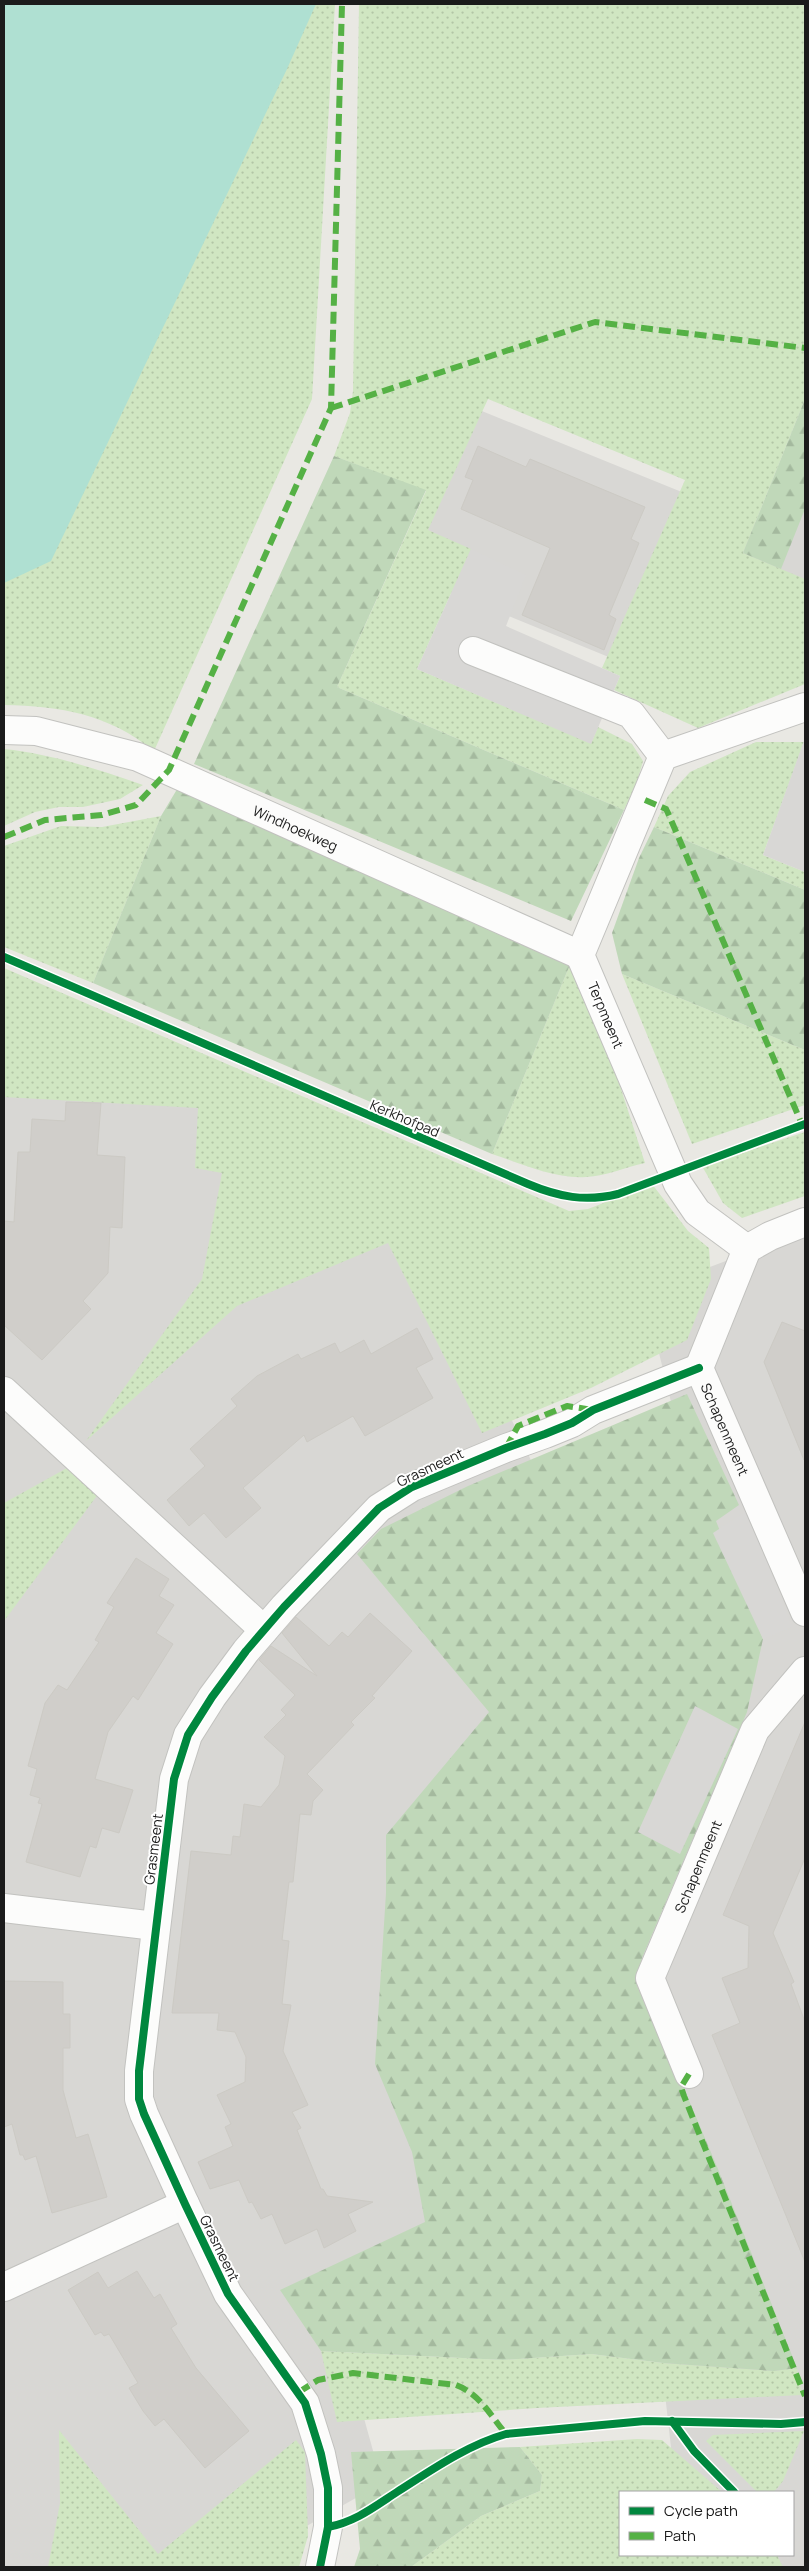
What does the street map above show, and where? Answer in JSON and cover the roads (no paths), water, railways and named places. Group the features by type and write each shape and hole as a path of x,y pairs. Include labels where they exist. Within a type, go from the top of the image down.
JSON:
{"street":[{"path":"473,651 631,714 663,756"},
{"path":"580,954 663,756 805,707"},
{"name":"Windhoekweg","path":"4,730 36,731 138,757 580,954"},
{"name":"Terpmeent","path":"580,954 678,1184 698,1212 747,1249"},
{"path":"747,1249 770,1236 805,1222"},
{"name":"Schapenmeent","path":"747,1249 699,1368 805,1612"},
{"name":"Grasmeent","path":"320,2567 327,2536 329,2506 327,2479 313,2425 303,2398 228,2294 184,2204 144,2114 138,2092 156,1926 178,1758 188,1736 212,1697 264,1630 368,1519 394,1497 412,1487 459,1467 572,1423 593,1410 699,1368"},
{"path":"4,1391 264,1630"},
{"name":"Schapenmeent","path":"689,2074 650,1978 755,1730 805,1671"},
{"path":"4,1908 156,1926"},
{"name":"Grasmeent","path":"4,2287 184,2204"}]}
